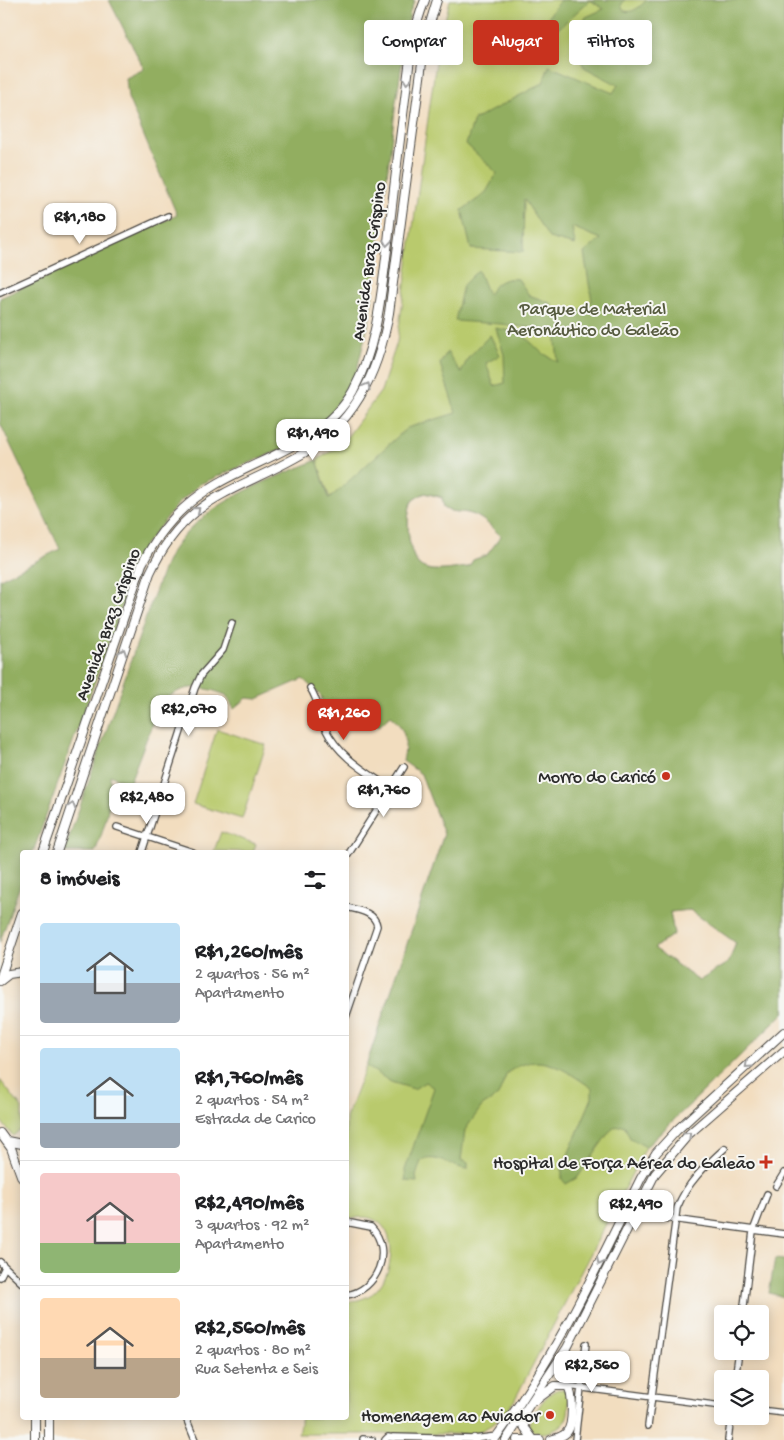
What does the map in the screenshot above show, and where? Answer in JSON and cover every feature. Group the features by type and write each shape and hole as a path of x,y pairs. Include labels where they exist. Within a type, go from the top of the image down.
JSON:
{"main road":[{"name":"Avenida Braz Crispino","path":"44,850 142,564 161,531 187,505 214,486 295,446 316,431 340,408 359,379 376,329 410,58 425,0"},
{"name":"Avenida Braz Crispino","path":"58,850 150,574 164,546 193,513 218,495 296,458 324,438 350,412 375,371 384,342 389,313 424,40 437,0"},
{"path":"0,980 20,919"},
{"path":"0,980 9,974 20,972"},
{"path":"496,1438 532,1388 557,1347 641,1178 656,1152 677,1130 784,1032"},
{"path":"506,1440 532,1403 576,1331 654,1174 689,1134 784,1052"},
{"path":"0,1133 20,1174"},
{"path":"3,1140 20,1144"},
{"path":"532,1403 555,1386 568,1386 572,1394 569,1428 562,1436 551,1440"},
{"path":"521,1418 525,1428 536,1439"},
{"path":"35,1420 35,1440"},
{"path":"49,1420 49,1440"},
{"path":"496,1438 512,1431"},
{"path":"517,1440 536,1439"}],"street":[{"path":"0,293 168,216"},
{"path":"143,850 195,688 201,675 223,650 232,623"},
{"path":"310,688 316,696 324,727 336,748 354,764 390,788"},
{"path":"349,853 404,768"},
{"path":"116,826 187,850"},
{"path":"349,907 369,914 377,922 376,932 349,1008"},
{"path":"648,1426 677,1208 683,1193 702,1170 726,1148"},
{"path":"776,1186 784,1173"},
{"path":"744,1305 753,1231 767,1194"},
{"path":"650,1216 784,1234"},
{"path":"349,1223 372,1228 378,1236 382,1254 375,1278 363,1290 349,1294"},
{"path":"0,1262 20,1280"},
{"path":"0,1277 5,1267"},
{"path":"575,1440 586,1344"},
{"path":"568,1386 714,1405"},
{"path":"572,1394 582,1388"},
{"path":"769,1411 784,1413"},
{"path":"187,1420 196,1440"},
{"path":"728,1440 730,1425"},
{"path":"385,1440 388,1437 406,1440 496,1438"},
{"path":"363,1439 372,1440"}],"green space":[{"path":"109,0 415,0 409,20 364,20 364,65 402,65 370,317 354,382 324,421 287,447 200,484 179,503 144,546 34,850 20,850 20,886 0,942 0,579 60,549 0,423 0,298 177,215 128,98 126,78 144,69"},
{"name":"Parque de Material Aeronáutico do Galeão","path":"450,0 784,0 784,1013 646,1147 514,1401 495,1422 471,1434 298,1434 301,1420 349,1420 349,1302 360,1300 372,1294 380,1287 389,1265 390,1242 386,1231 380,1223 367,1217 349,1218 349,1110 366,1066 444,834 421,774 317,460 342,444 381,391 397,342 435,65 463,65 463,20 445,20","holes":["425,493 442,498 444,508 473,514 502,536 487,555 473,560 469,567 439,570 422,567 417,562 410,546 408,516 412,501","690,910 736,943 729,962 699,981 654,948 674,934 670,912"]},
{"path":"560,0 590,0 559,28 559,20 546,20"},
{"name":"Parque de Material Aeronáutico do Galeão","path":"590,0 625,0 621,5 623,10 630,11 636,9 647,0 784,0 784,1013 646,1147 630,1138 624,1125 615,1127 609,1132 578,1177 566,1184 562,1179 562,1169 592,1098 592,1088 571,1074 551,1064 541,1062 519,1066 507,1073 498,1096 482,1106 465,1130 461,1160 468,1163 468,1169 439,1160 427,1159 421,1161 416,1176 417,1182 406,1181 405,1170 434,1088 425,1082 414,1089 391,1082 366,1066 444,834 421,774 403,761 404,736 396,721 390,716 379,726 361,713 361,707 353,707 330,728 321,696 303,679 257,699 247,698 234,709 226,695 208,689 192,688 176,692 160,704 129,784 110,775 107,815 96,850 65,850 164,567 181,539 197,523 234,497 275,477 317,460 329,499 407,428 456,413 440,364 447,352 461,373 468,358 490,335 500,355 486,363 494,386 505,383 504,355 496,328 521,333 541,352 558,362 555,331 501,324 455,321 463,285 478,270 488,295 500,282 508,279 518,279 529,295 553,304 552,312 573,316 592,301 584,253 601,239 572,227 575,245 549,238 524,199 523,252 471,249 462,210 485,194 497,173 466,144 474,120 543,83 549,66 613,93 618,85 583,65 652,65 652,20 584,20 586,17 604,9","holes":["425,493 442,497 444,508 478,517 501,536 487,555 473,560 469,567 445,570 427,569 422,567 413,555 408,525 412,501","690,910 736,943 729,962 699,981 654,948 674,934 670,912"]},
{"path":"217,729 266,745 242,819 193,804"},
{"path":"221,832 256,844 254,850 214,850"},
{"path":"0,1080 20,1105 20,1130 13,1136 0,1120"},
{"path":"775,1259 784,1260 784,1297 769,1293"},
{"path":"558,1389 567,1390 569,1396 568,1413 564,1422 550,1432 541,1433 534,1431 530,1427 530,1421 546,1398"}],"place":[{"name":"Morro do Caricó","path":"666,776"},
{"name":"Hospital de Força Aérea do Galeão","path":"766,1162"},
{"name":"Homenagem ao Aviador","path":"550,1415"}]}
